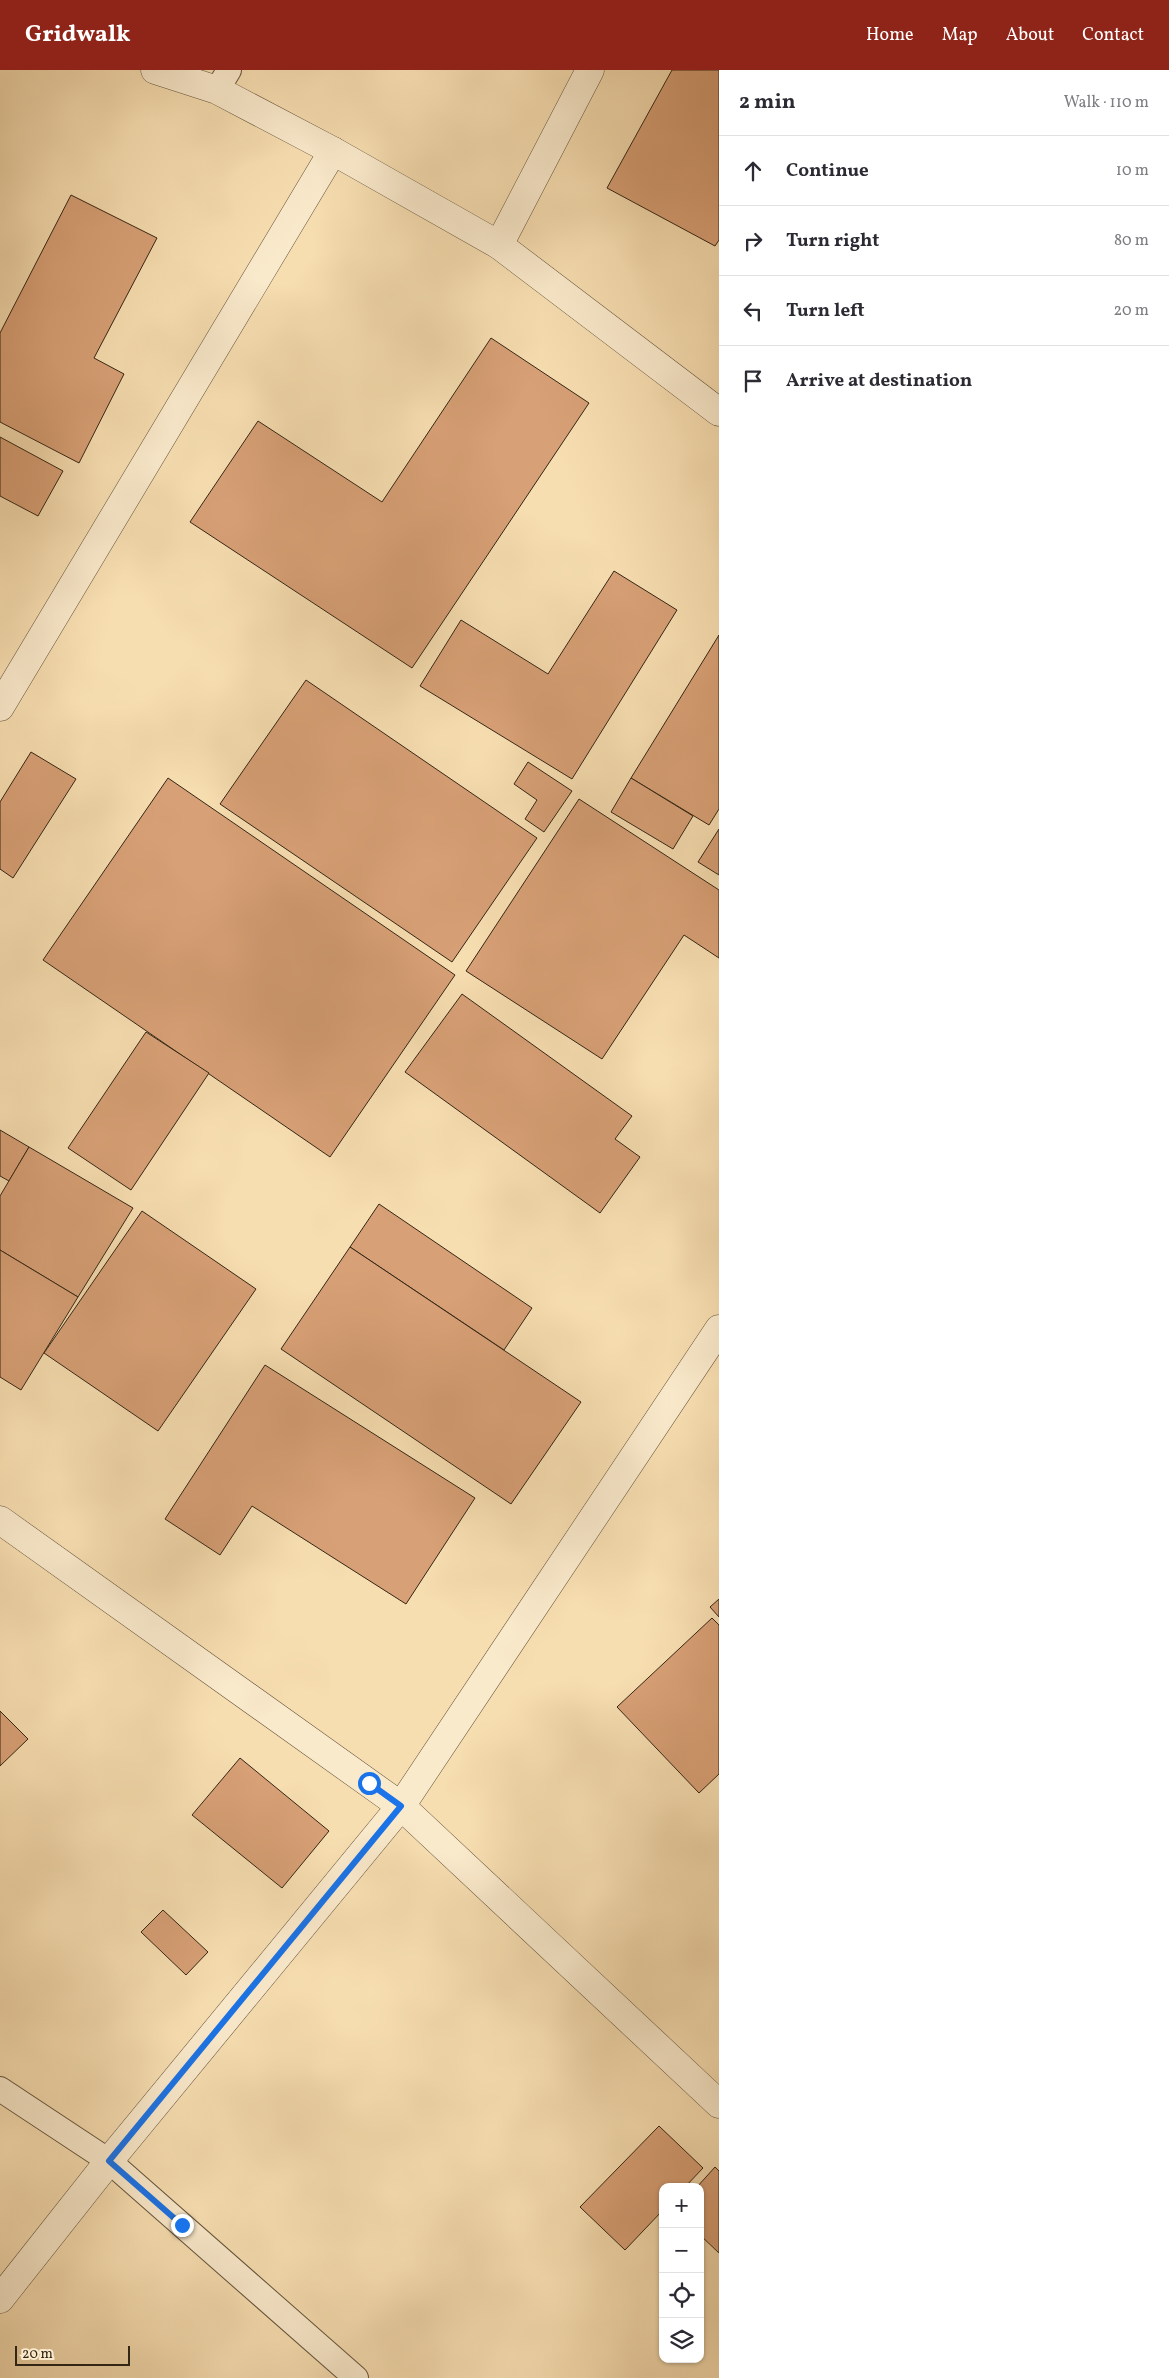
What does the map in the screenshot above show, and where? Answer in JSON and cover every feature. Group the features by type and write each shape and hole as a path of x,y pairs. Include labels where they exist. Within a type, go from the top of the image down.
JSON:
{"street":[{"path":"156,70 223,80 333,151 499,245 719,412"},
{"path":"499,245 590,70"},
{"path":"0,707 333,151"},
{"path":"0,2299 109,2161 401,1806 719,1329"},
{"path":"0,1520 401,1806 719,2104"}],"lane":[{"path":"0,2089 109,2161 356,2378"}],"building":[{"path":"672,70 719,70 719,240 715,246 607,188"},
{"path":"71,195 157,238 94,358 124,374 79,463 0,422 0,333"},
{"path":"491,338 589,403 412,668 190,522 258,421 382,502"},
{"path":"0,437 63,471 38,516 0,496"},
{"path":"614,571 677,610 572,779 420,686 461,620 548,674"},
{"path":"719,635 719,809 709,825 631,778"},
{"path":"306,680 537,838 452,962 220,804"},
{"path":"31,752 76,779 13,878 0,869 0,802"},
{"path":"528,762 572,791 544,832 525,819 537,800 514,784"},
{"path":"168,778 455,975 330,1157 43,960"},
{"path":"631,778 693,816 673,849 611,812"},
{"path":"579,799 719,890 719,958 684,935 602,1059 466,971"},
{"path":"719,829 719,875 698,862"},
{"path":"462,994 632,1116 615,1139 640,1157 600,1213 405,1072"},
{"path":"146,1032 209,1073 131,1190 68,1148"},
{"path":"0,1130 29,1147 9,1181 0,1176"},
{"path":"29,1147 133,1208 78,1297 0,1250 0,1196"},
{"path":"379,1204 532,1308 504,1350 350,1247"},
{"path":"142,1211 256,1289 158,1431 44,1353"},
{"path":"350,1247 581,1402 511,1504 281,1349"},
{"path":"0,1250 78,1297 21,1390 0,1377"},
{"path":"265,1365 475,1498 406,1604 252,1506 220,1555 165,1519"},
{"path":"719,1599 719,1617 710,1607"},
{"path":"712,1618 719,1625 719,1774 699,1793 617,1707"},
{"path":"0,1711 28,1739 0,1766"},
{"path":"240,1758 329,1831 282,1888 192,1815"},
{"path":"163,1910 208,1952 186,1975 141,1932"},
{"path":"659,2126 703,2168 689,2183 659,2183 659,2214 625,2250 580,2207"},
{"path":"715,2167 719,2171 719,2253 704,2239 704,2183 701,2183"}],"route":[{"path":"182,2225 109,2161 401,1806 369,1783"}]}
